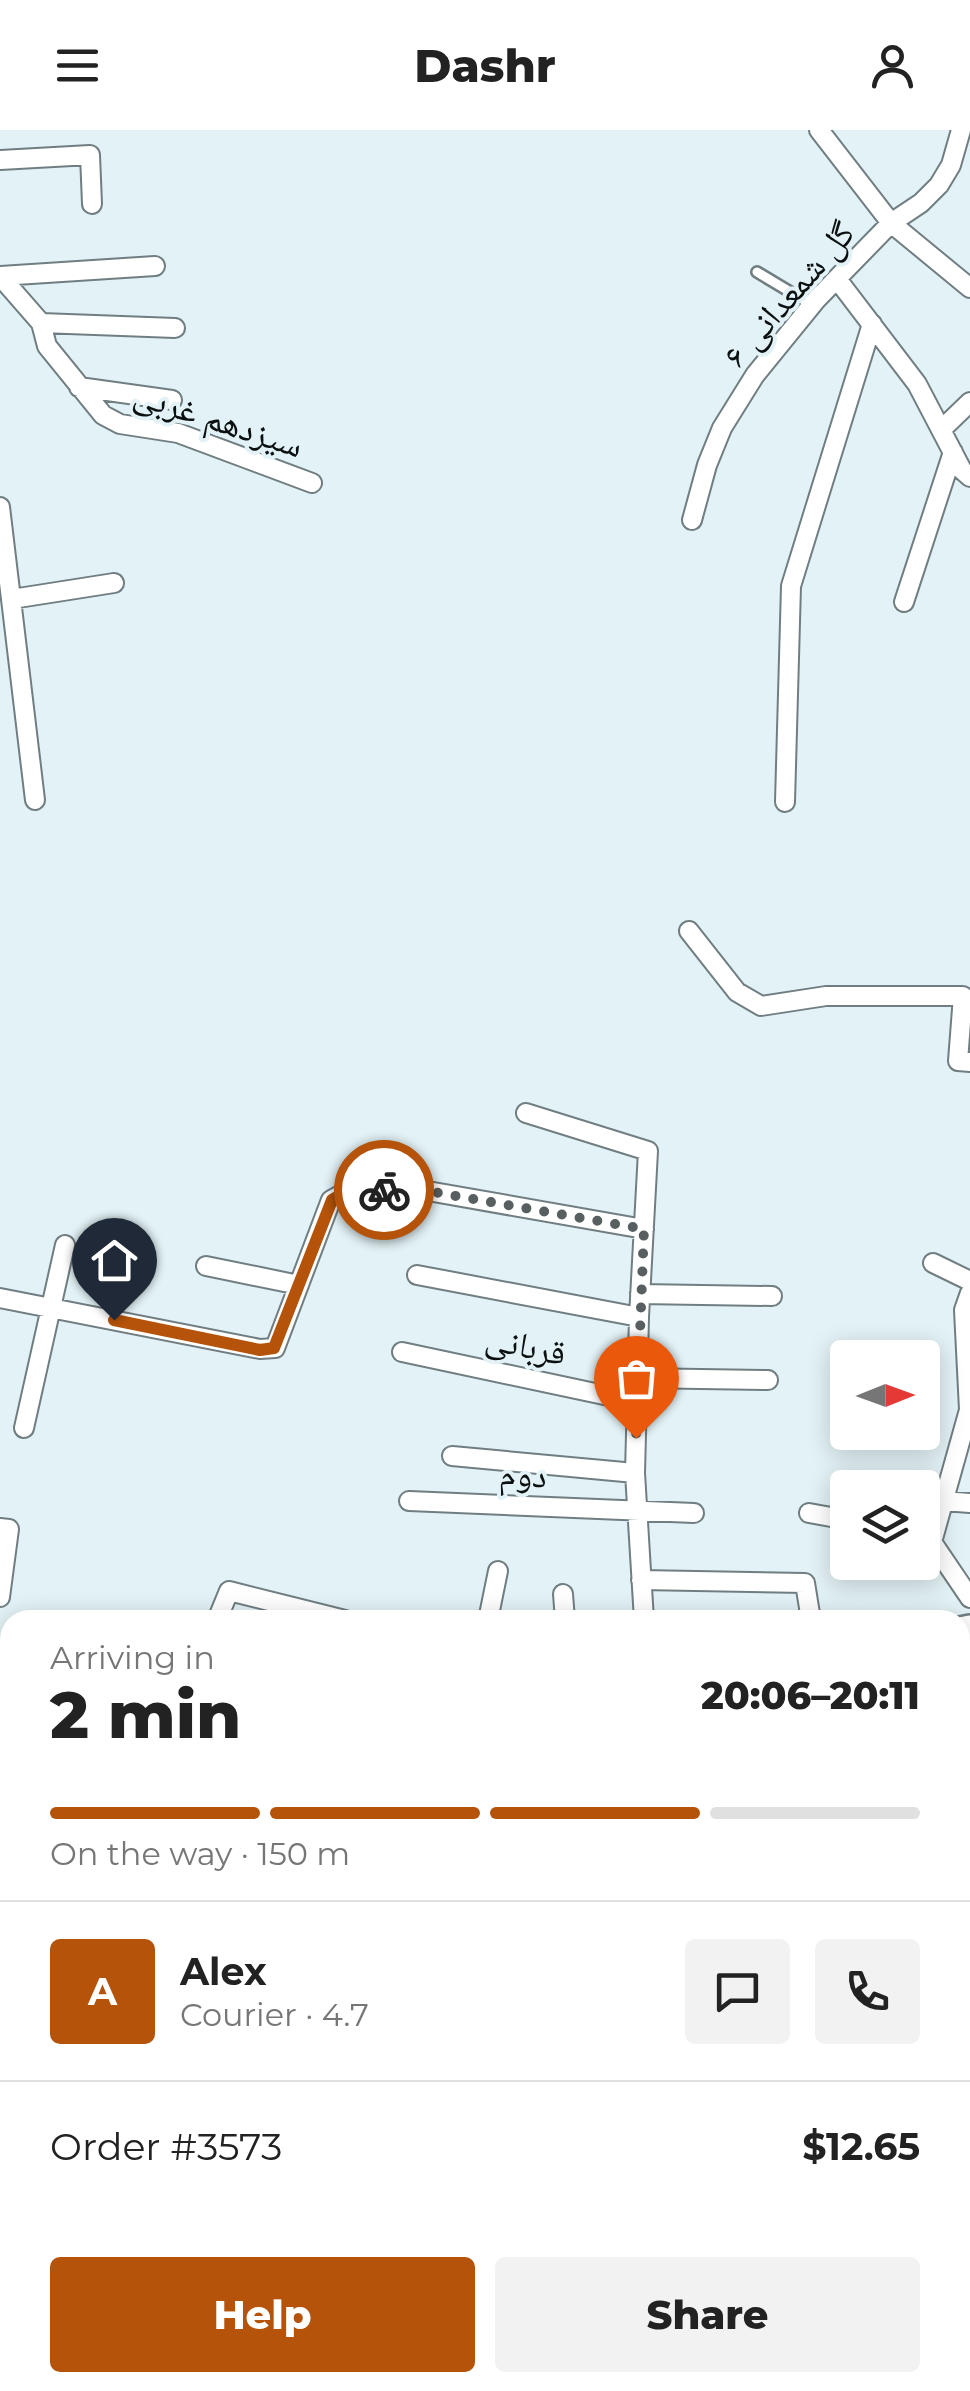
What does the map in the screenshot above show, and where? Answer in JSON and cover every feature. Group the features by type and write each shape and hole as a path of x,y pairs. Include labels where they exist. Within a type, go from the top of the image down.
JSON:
{"street":[{"name":"گل شمعدانی ۶","path":"692,520 706,465 722,428 765,361 812,305 891,223 922,203 939,185 951,165 961,130"},
{"path":"824,132 891,223 970,288"},
{"path":"0,160 90,155 92,204"},
{"path":"0,276 155,266"},
{"name":"سیزدهم غربی","path":"0,276 41,323 47,346 102,415 120,424 178,433 312,483"},
{"path":"837,279 917,384 962,470 970,476"},
{"path":"41,323 175,328"},
{"path":"785,802 791,586 872,324"},
{"path":"79,387 172,400"},
{"path":"942,430 970,402"},
{"path":"904,602 953,452"},
{"path":"0,507 35,800"},
{"path":"12,598 114,583"},
{"path":"688,931 737,992 760,1006 826,996 963,996 958,1061 970,1062"},
{"path":"526,1113 648,1151 635,1512 643,1610"},
{"path":"0,1298 260,1350 274,1348 332,1200 349,1190 422,1190 644,1229"},
{"path":"24,1428 65,1245"},
{"path":"932,1263 970,1281"},
{"path":"206,1266 298,1285"},
{"path":"418,1276 639,1318"},
{"path":"940,1508 970,1410 964,1310 970,1293"},
{"path":"640,1294 772,1296"},
{"name":"قربانی","path":"402,1352 637,1402"},
{"path":"638,1378 768,1380"},
{"path":"452,1456 636,1473"},
{"name":"دوم","path":"409,1501 694,1513"},
{"path":"943,1501 970,1503"},
{"path":"809,1513 830,1517"},
{"path":"0,1528 9,1529 0,1597"},
{"path":"940,1556 970,1598"},
{"path":"490,1610 498,1571"},
{"path":"641,1580 805,1583 809,1610"},
{"path":"221,1610 229,1591 305,1610"},
{"path":"563,1594 564,1610"}],"lane":[{"path":"757,272 812,305"}],"way so far":[{"path":"384,1190 422,1190 644,1229 636,1438"}],"route":[{"path":"114,1320 260,1350 274,1348 332,1200 349,1190 384,1190"}]}
